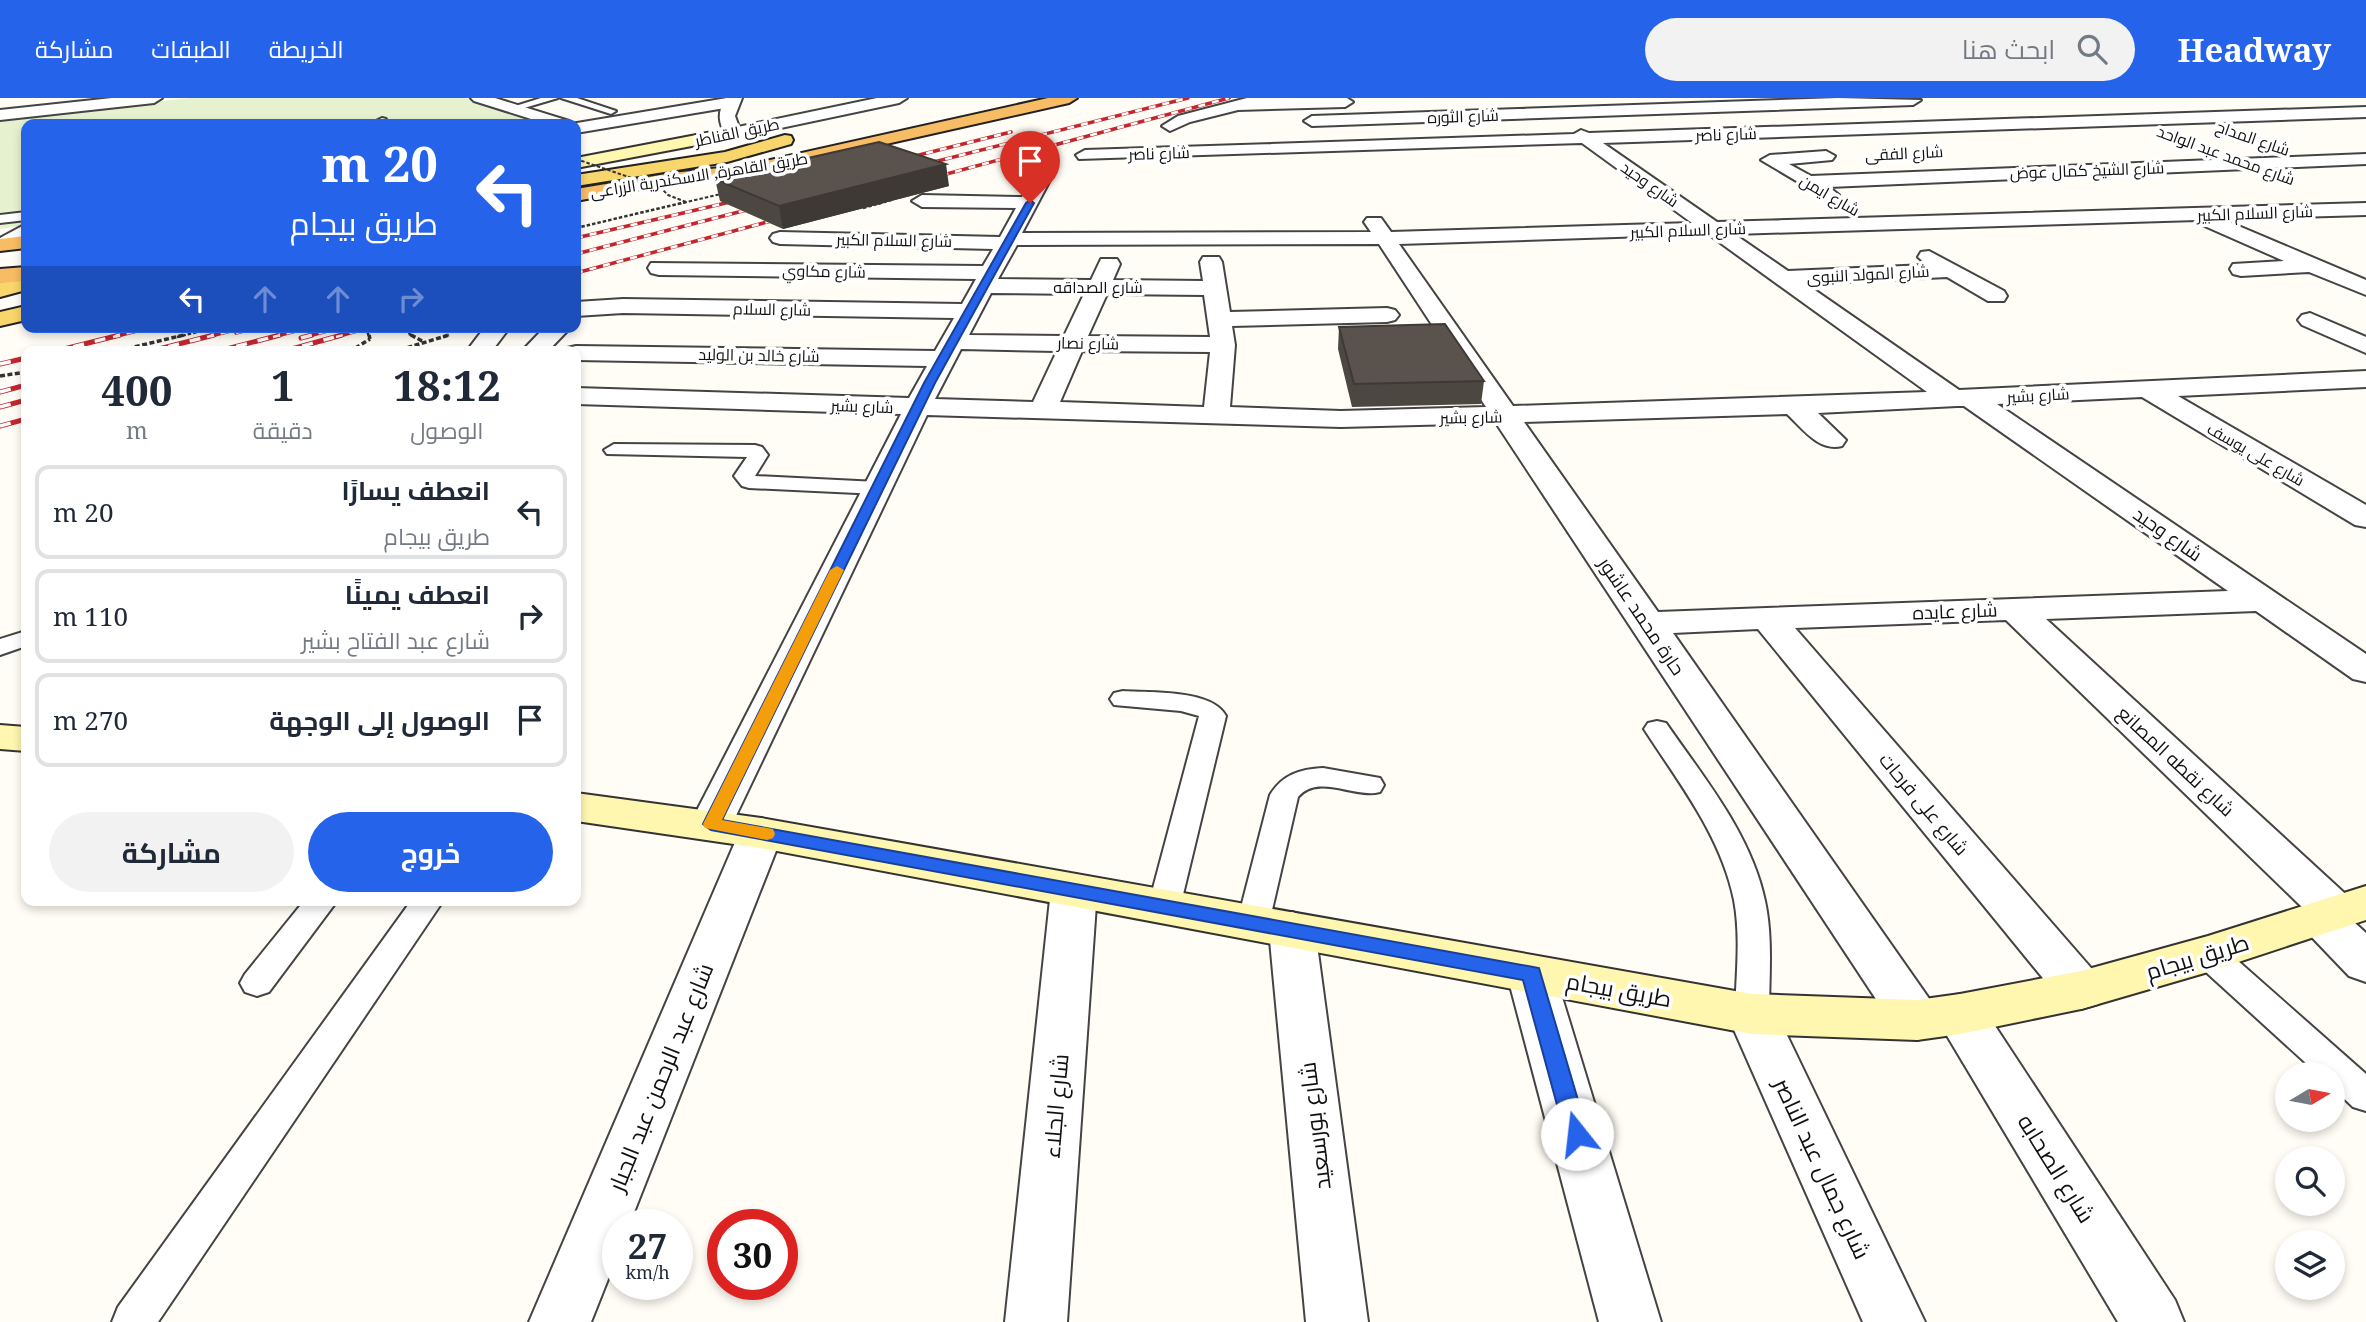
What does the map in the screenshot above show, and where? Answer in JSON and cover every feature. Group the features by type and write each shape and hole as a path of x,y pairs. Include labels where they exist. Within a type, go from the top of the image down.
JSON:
{"highway":[{"path":"895,120 999,98"},
{"name":"طريق القاهرة, الاسكندرية الزراعى","path":"581,194 672,178 748,170 1069,98"},
{"name":"طريق القاهرة, الاسكندرية الزراعى","path":"581,171 791,139"},
{"path":"0,245 21,243"},
{"path":"0,276 21,274"}],"main road":[{"name":"طريق القناطر","path":"581,160 733,133"},
{"path":"581,180 727,157 791,139"},
{"path":"581,207 748,170"},
{"path":"0,290 21,284"},
{"path":"0,319 21,314"},
{"name":"طريق بيجام","path":"581,808 711,824 1752,1014 1938,1017 2081,990 2341,912"}],"street":[{"path":"0,116 96,101 153,98"},
{"path":"479,98 548,119"},
{"name":"طريق القناطر","path":"733,133 898,98"},
{"path":"1234,124 1170,126 1178,121 1263,98"},
{"path":"2245,98 2292,114"},
{"path":"2321,98 2366,112"},
{"name":"شارع الثوره","path":"1330,147 1305,121 1424,117 1549,105 1567,112 1796,101 1927,99"},
{"path":"581,127 732,100 726,120 733,133"},
{"path":"1406,100 1424,117"},
{"path":"1236,105 1367,101"},
{"path":"1796,101 1881,147"},
{"name":"شارع محمد عبد الواحد","path":"2085,103 2175,136"},
{"name":"شارع المداح","path":"2153,103 2237,132"},
{"path":"1549,105 1587,139"},
{"path":"2025,106 2115,141"},
{"path":"1964,109 2039,141"},
{"name":"شارع ناصر","path":"1085,155 2366,112"},
{"path":"1893,113 1921,126"},
{"path":"1738,118 1765,132"},
{"path":"1649,121 1674,136"},
{"name":"شارع وحيد","path":"1587,139 1784,278 2366,671"},
{"name":"شارع المداح","path":"2271,144 2366,177"},
{"name":"شارع محمد عبد الواحد","path":"2199,145 2295,181"},
{"path":"581,146 612,156"},
{"path":"2141,151 2216,181"},
{"name":"شارع الفقى","path":"1779,166 1770,160 1840,155"},
{"path":"2071,155 2145,192 2366,288"},
{"path":"1903,159 2012,221"},
{"name":"شارع الشيخ كمال عوض","path":"1809,182 2366,159"},
{"path":"711,824 917,408 1048,166"},
{"name":"شارع ايمن","path":"1779,166 1996,296"},
{"name":"شارع محمد عبد الواحد","path":"2319,190 2366,209"},
{"path":"2253,196 2289,211"},
{"path":"922,201 1030,203"},
{"name":"شارع السلام الكبير","path":"780,238 1009,241 1209,239 1376,225 1715,229 2366,209"},
{"name":"حارة محمد عاشور","path":"1376,225 1647,623 1938,1017"},
{"path":"731,400 859,239"},
{"path":"1042,412 1119,239"},
{"path":"1209,239 1213,288 1223,345 1216,417"},
{"path":"2241,269 2366,263"},
{"name":"شارع مكاوي","path":"659,268 833,271 980,290"},
{"name":"شارع المولد النبوى","path":"1784,278 1952,270"},
{"name":"شارع الصداقه","path":"980,290 1213,288"},
{"name":"شارع السلام","path":"581,309 644,306 785,333 980,290"},
{"path":"1220,319 1387,315"},
{"path":"2310,320 2366,346"},
{"path":"539,346 553,333"},
{"name":"شارع خالد بن الوليد","path":"581,353 785,333 947,350"},
{"name":"شارع نصار","path":"947,350 1075,343 1223,345"},
{"name":"شارع بشير","path":"581,396 1341,419 1794,406 2366,379"},
{"name":"شارع على يوسف","path":"2147,389 2366,518"},
{"path":"1794,406 1832,440"},
{"name":"شارع عايده","path":"1647,623 2263,600"},
{"name":"شارع نقطه المصانع","path":"2015,609 2341,912 2366,963"},
{"name":"شارع على فرحات","path":"1767,618 2081,990"},
{"name":"شارع عبد الرحمن عبد الجبار","path":"560,1322 761,833"},
{"name":"شارع الجلاء","path":"1036,1322 1074,890"},
{"name":"شارع بورسعيد","path":"1273,926 1337,1322"},
{"path":"1531,974 1630,1322"},
{"name":"شارع جمال عبد الناصر","path":"1752,1014 1894,1322"},
{"name":"شارع الصحابه","path":"1938,1017 2153,1322"}],"lane":[{"path":"514,108 552,98"},
{"path":"566,98 611,111"},
{"path":"0,219 21,217"},
{"path":"0,245 21,231"},
{"path":"614,450 755,451 758,455 744,476 749,482 878,488"},
{"path":"0,649 21,640"},
{"path":"1123,699 1194,706 1208,710 1212,715 1213,721 1164,907"},
{"path":"1657,729 1720,828 1744,878 1752,929 1752,1014"},
{"path":"1273,926 1288,788 1295,782 1314,778 1370,785"},
{"path":"257,983 318,906"},
{"path":"132,1322 424,906"},
{"path":"2208,954 2366,1096"}],"path":[{"path":"581,163 661,188 668,195 687,202"},
{"path":"581,227 727,192"},
{"path":"882,195 895,200"},
{"path":"138,346 193,333"},
{"path":"359,346 370,339 368,333"},
{"path":"408,333 424,342"},
{"path":"412,346 450,335"},
{"path":"0,376 21,373"}],"green space":[{"path":"191,98 466,98 531,119 21,119 21,226 0,229 0,120"}],"building":[{"path":"879,142 946,164 779,206 715,179"},
{"path":"1445,324 1484,381 1354,384 1339,327"}],"railway":[{"path":"918,166 1188,98"},
{"path":"928,179 1229,98"},
{"path":"899,160 1011,132"},
{"path":"581,237 743,199"},
{"path":"581,253 762,206"},
{"path":"581,272 786,217"},
{"path":"113,337 129,333"},
{"path":"207,337 223,333"},
{"path":"273,337 288,333"},
{"path":"305,337 320,333"},
{"path":"336,337 350,333"},
{"path":"76,346 120,335"},
{"path":"171,346 214,335"},
{"path":"238,346 280,335"},
{"path":"301,338 312,335"},
{"path":"303,346 342,335"},
{"path":"0,364 21,359"},
{"path":"0,392 21,386"},
{"path":"0,407 21,401"},
{"path":"0,426 21,420"}],"slow traffic":[{"path":"767,834 711,824 837,570"}],"route":[{"path":"1030,203 930,383 711,824 1531,974 1577,1134"}]}
